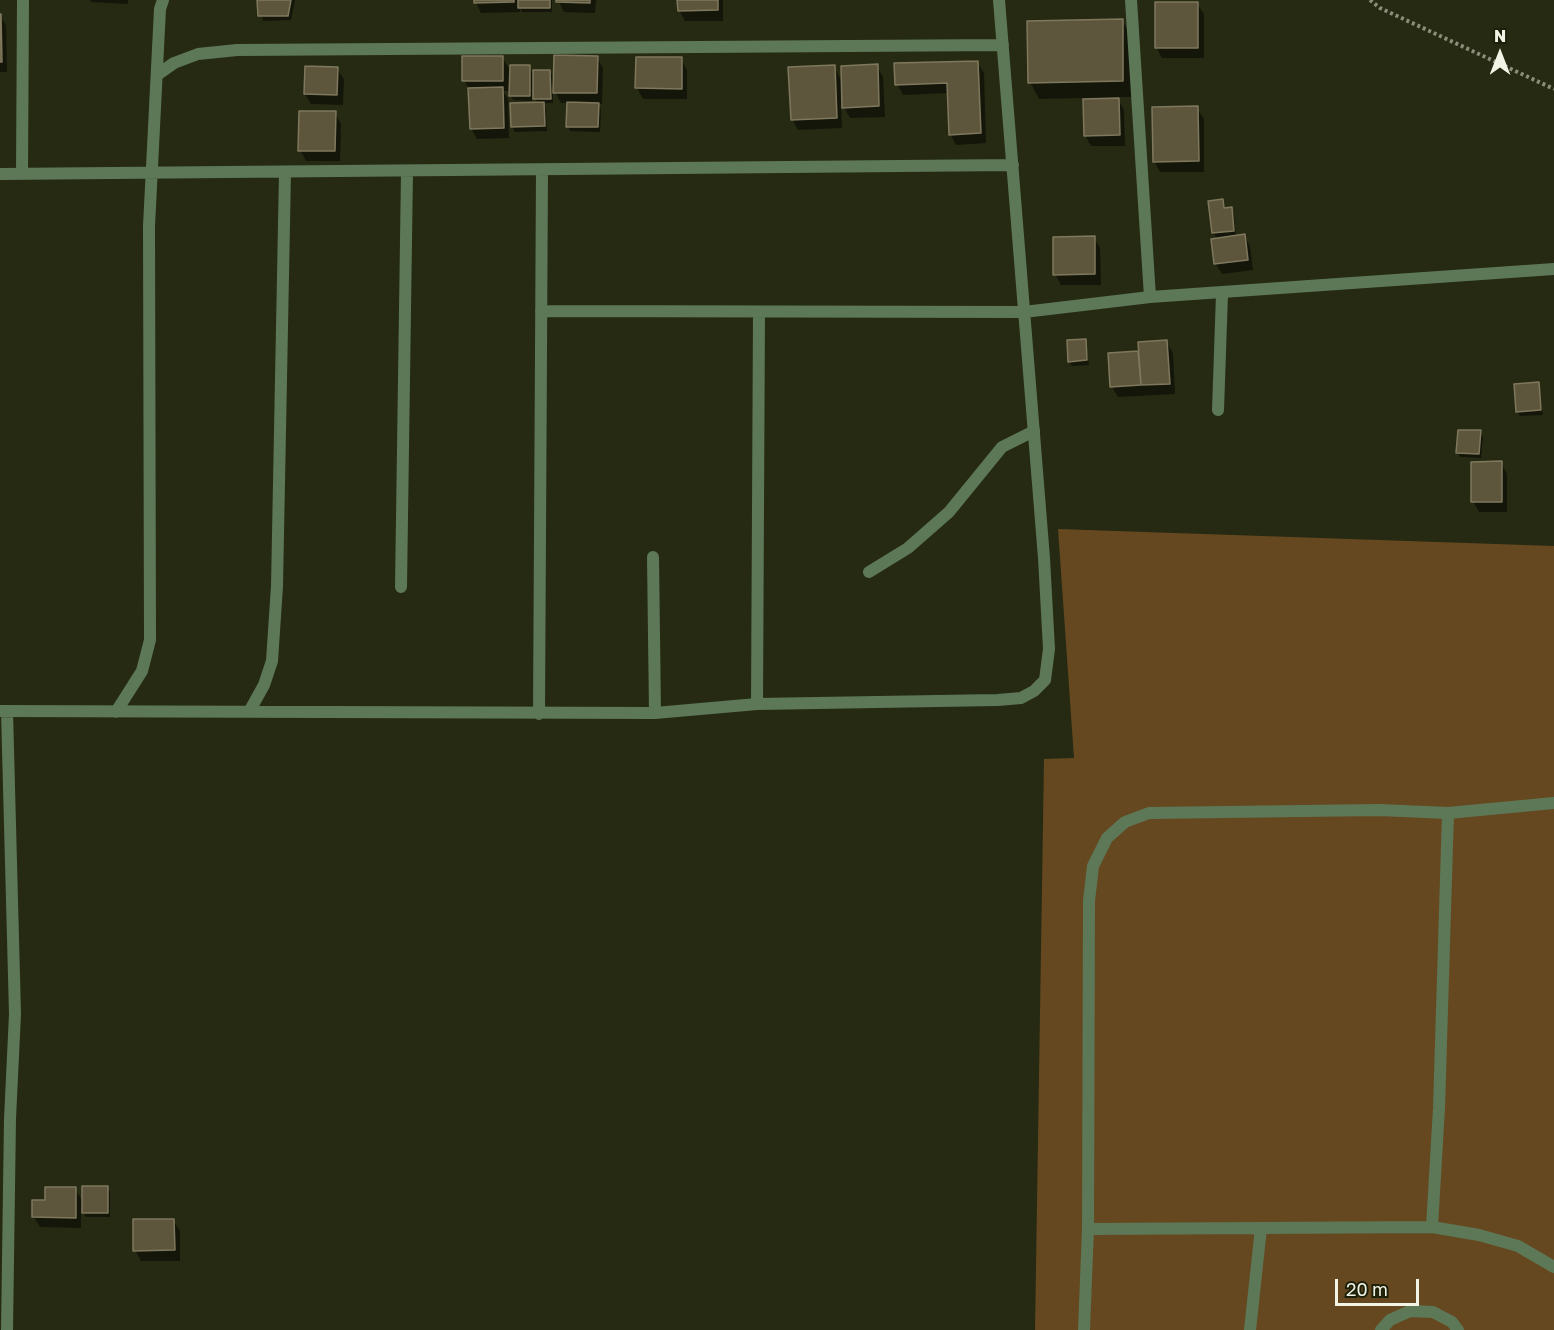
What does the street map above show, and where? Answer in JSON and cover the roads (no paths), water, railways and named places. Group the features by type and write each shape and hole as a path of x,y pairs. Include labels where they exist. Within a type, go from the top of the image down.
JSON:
{"street":[{"path":"22,174 23,0"},
{"path":"116,712 142,671 150,640 149,226 159,9 163,0"},
{"path":"7,1330 4,1214 5,1118 15,1014 4,711 655,713 757,704 998,700 1021,698 1034,691 1045,680 1048,649 1034,431 999,0"},
{"path":"1131,0 1150,297"},
{"path":"157,75 174,63 198,54 237,50 1003,45"},
{"path":"0,174 1012,165"},
{"path":"539,714 542,170"},
{"path":"401,587 407,171"},
{"path":"249,712 264,685 272,661 277,586 285,172"},
{"path":"541,311 1024,312 1150,297 1222,294 1554,269"},
{"path":"1218,410 1222,294"},
{"path":"757,704 759,312"},
{"path":"869,572 908,548 949,512 1002,447 1034,431"},
{"path":"654,557 655,713"},
{"path":"1084,1330 1088,1229 1089,913 1093,866 1107,838 1125,822 1149,813 1378,810 1448,813 1554,802"},
{"path":"1432,1227 1439,1108 1448,813"},
{"path":"1088,1229 1432,1227 1479,1235 1518,1246 1554,1267"},
{"path":"1250,1330 1261,1228"},
{"path":"1381,1330 1390,1320 1410,1311 1432,1312 1452,1322 1458,1330"}]}
